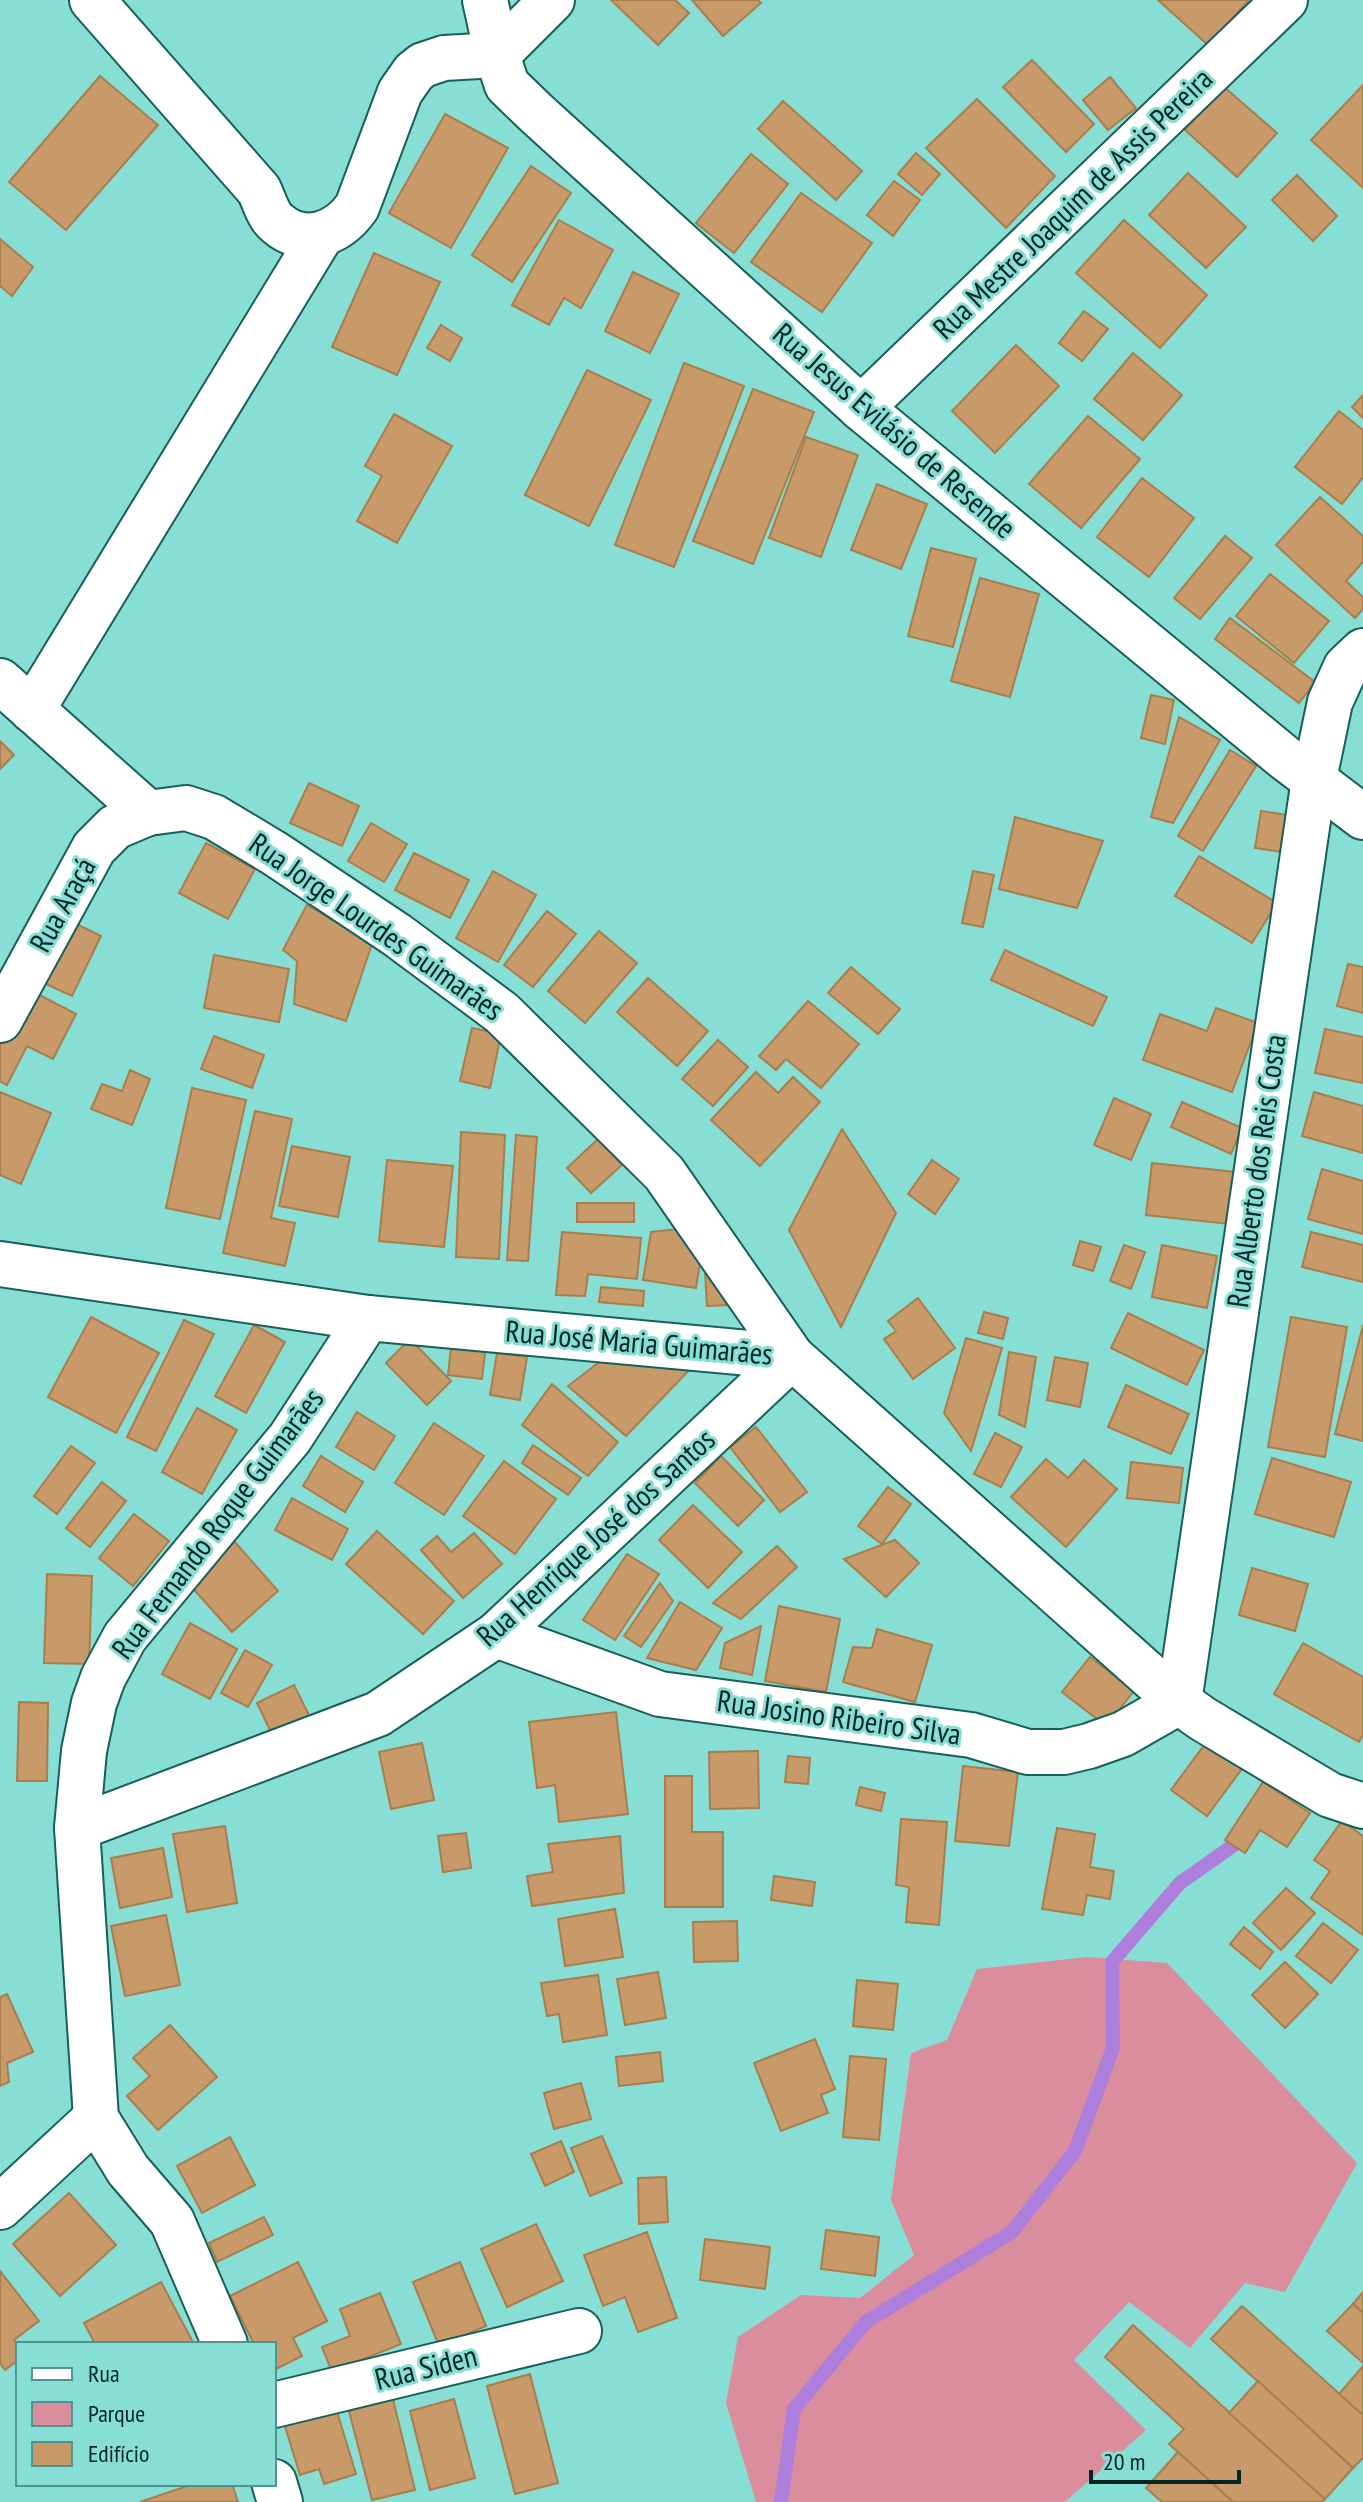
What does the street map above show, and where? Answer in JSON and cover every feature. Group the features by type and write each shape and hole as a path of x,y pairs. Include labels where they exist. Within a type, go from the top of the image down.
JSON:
{"street":[{"path":"92,0 259,190 274,222 291,233 308,237 322,234 348,221 357,207 400,92 414,72 423,65 444,58 497,55 552,0"},
{"name":"Rua Jesus Evilásio de Resende","path":"485,0 507,85 536,113 861,408 1272,748 1363,817"},
{"name":"Rua Mestre Joaquim de Assis Pereira","path":"861,408 1285,0"},
{"path":"32,710 322,234"},
{"name":"Rua Alberto dos Reis Costa","path":"1179,1702 1314,779 1330,702 1346,667 1363,651"},
{"path":"0,681 148,813"},
{"name":"Rua Jorge Lourdes Guimarães","path":"148,813 186,808 214,817 397,935 502,1013 664,1173 792,1357"},
{"name":"Rua Araçá","path":"0,1020 94,848 115,827 148,813"},
{"name":"Rua José Maria Guimarães","path":"0,1264 368,1318 792,1357 1179,1702 1330,1795 1363,1806"},
{"name":"Rua Fernando Roque Guimarães","path":"96,2118 77,1828 88,1723 103,1678 125,1637 290,1438 368,1318"},
{"name":"Rua Henrique José dos Santos","path":"77,1828 378,1714 496,1635 792,1357"},
{"name":"Rua Josino Ribeiro Silva","path":"496,1635 660,1694 971,1735 1028,1752 1064,1752 1089,1746 1123,1734 1179,1702"},
{"path":"0,2207 96,2118 128,2170 172,2221 224,2342"},
{"name":"Rua Siden","path":"276,2405 579,2331"}],"green space":[{"path":"1087,1957 1167,1963 1357,2163 1285,2292 1245,2283 1190,2348 1129,2302 1074,2360 1146,2430 1065,2502 756,2502 726,2403 738,2337 801,2295 860,2298 914,2255 891,2200 911,2053 947,2040 977,1969"}],"building":[{"path":"611,0 675,0 689,13 658,45"},
{"path":"692,0 758,0 761,3 723,36"},
{"path":"1158,0 1249,0 1208,45"},
{"path":"1032,60 1094,124 1066,152 1003,87"},
{"path":"100,76 158,125 66,230 9,182"},
{"path":"1110,77 1136,108 1108,130 1083,100"},
{"path":"1363,85 1363,188 1311,140"},
{"path":"1223,86 1277,133 1237,177 1185,130"},
{"path":"977,99 1055,176 1006,228 926,148"},
{"path":"783,101 862,171 836,200 758,129"},
{"path":"445,114 508,148 451,248 389,213"},
{"path":"916,153 940,174 922,195 898,174"},
{"path":"751,154 788,184 734,253 696,223"},
{"path":"531,166 571,193 512,282 472,255"},
{"path":"1188,173 1246,227 1206,268 1149,215"},
{"path":"1297,175 1337,216 1313,241 1272,200"},
{"path":"894,181 920,200 893,236 867,215"},
{"path":"801,193 872,243 822,312 751,262"},
{"path":"559,220 613,250 581,308 564,298 549,325 512,305"},
{"path":"1124,220 1207,295 1160,348 1076,273"},
{"path":"0,239 33,267 12,296 0,286"},
{"path":"374,253 440,282 397,375 332,347"},
{"path":"633,272 679,294 650,353 605,331"},
{"path":"1084,311 1108,329 1082,361 1059,343"},
{"path":"441,325 462,338 450,361 427,348"},
{"path":"1016,345 1059,386 995,453 952,411"},
{"path":"1133,353 1182,395 1143,440 1094,399"},
{"path":"684,363 744,386 674,567 615,545"},
{"path":"587,370 651,400 589,526 525,495"},
{"path":"753,389 814,412 753,564 693,541"},
{"path":"1363,395 1363,418 1352,407"},
{"path":"1339,411 1363,430 1363,477 1342,504 1295,467"},
{"path":"394,414 452,446 397,543 357,521 382,476 365,466"},
{"path":"1088,416 1140,459 1081,528 1029,484"},
{"path":"806,437 858,455 821,557 769,538"},
{"path":"1142,478 1194,518 1149,577 1097,537"},
{"path":"877,484 927,504 901,569 851,550"},
{"path":"1320,497 1363,536 1363,562 1346,581 1363,597 1363,609 1355,618 1276,545"},
{"path":"1225,536 1252,558 1200,619 1174,598"},
{"path":"931,548 976,559 953,647 908,636"},
{"path":"1270,574 1329,621 1294,663 1236,616"},
{"path":"980,578 1039,594 1010,697 951,681"},
{"path":"1230,618 1315,682 1299,703 1215,639"},
{"path":"1151,695 1174,700 1165,744 1141,738"},
{"path":"1179,717 1220,740 1173,823 1151,817"},
{"path":"0,741 14,755 0,769"},
{"path":"1230,750 1256,766 1203,851 1178,836"},
{"path":"309,783 359,806 342,846 290,823"},
{"path":"1261,811 1300,817 1295,854 1255,848"},
{"path":"1015,817 1103,841 1077,908 999,889"},
{"path":"371,823 407,844 384,882 348,861"},
{"path":"206,843 255,869 228,919 179,893"},
{"path":"414,853 469,880 450,918 395,890"},
{"path":"1199,856 1277,903 1252,943 1175,896"},
{"path":"493,871 536,895 498,962 456,938"},
{"path":"973,871 994,875 983,927 962,923"},
{"path":"307,905 372,944 346,1021 294,1004 297,961 283,950"},
{"path":"547,911 576,934 533,987 504,965"},
{"path":"62,917 101,936 72,996 33,978"},
{"path":"599,931 637,963 585,1023 548,991"},
{"path":"1005,950 1107,997 1093,1026 991,980"},
{"path":"214,955 289,969 279,1022 204,1008"},
{"path":"1348,964 1363,967 1363,1013 1337,1006"},
{"path":"851,967 900,1009 878,1034 828,993"},
{"path":"648,978 708,1031 677,1066 617,1012"},
{"path":"22,986 76,1014 53,1059 27,1046 7,1085 0,1081 0,1027"},
{"path":"808,1001 859,1044 821,1088 786,1059 776,1070 759,1056"},
{"path":"1216,1008 1258,1023 1232,1092 1143,1060 1160,1014 1207,1031"},
{"path":"472,1028 501,1034 490,1088 460,1081"},
{"path":"1325,1029 1363,1037 1363,1083 1315,1073"},
{"path":"214,1036 264,1055 252,1088 201,1069"},
{"path":"718,1040 748,1067 713,1106 682,1079"},
{"path":"130,1070 150,1079 132,1125 91,1109 102,1084 122,1091"},
{"path":"756,1072 778,1093 793,1077 820,1102 760,1166 711,1120"},
{"path":"192,1088 246,1100 220,1219 166,1208"},
{"path":"0,1092 51,1113 21,1184 0,1175"},
{"path":"1314,1092 1363,1106 1363,1153 1302,1136"},
{"path":"1114,1098 1151,1114 1131,1160 1094,1145"},
{"path":"1182,1102 1242,1128 1231,1154 1171,1127"},
{"path":"255,1111 292,1119 271,1218 295,1223 285,1266 223,1253"},
{"path":"842,1129 896,1213 841,1327 789,1230"},
{"path":"461,1132 505,1135 499,1259 456,1257"},
{"path":"516,1135 537,1137 528,1261 507,1260"},
{"path":"598,1139 622,1165 591,1193 567,1168"},
{"path":"292,1146 350,1157 338,1217 279,1206"},
{"path":"387,1160 453,1166 444,1247 379,1241"},
{"path":"932,1160 959,1179 935,1214 908,1194"},
{"path":"1152,1163 1235,1172 1229,1224 1146,1215"},
{"path":"1322,1169 1363,1181 1363,1234 1308,1219"},
{"path":"577,1203 634,1203 634,1222 577,1222"},
{"path":"678,1229 702,1250 696,1288 643,1280 651,1232"},
{"path":"562,1232 641,1238 637,1279 588,1274 585,1296 556,1295"},
{"path":"1311,1232 1363,1245 1363,1282 1302,1267"},
{"path":"1080,1241 1101,1247 1093,1271 1073,1265"},
{"path":"1124,1245 1145,1252 1131,1289 1110,1281"},
{"path":"1162,1245 1217,1256 1207,1308 1152,1297"},
{"path":"728,1271 730,1305 707,1306 705,1272"},
{"path":"601,1287 644,1291 643,1306 599,1302"},
{"path":"918,1298 955,1348 913,1379 884,1339 896,1331 888,1321"},
{"path":"984,1312 1008,1318 1003,1339 978,1333"},
{"path":"1128,1313 1204,1350 1187,1385 1111,1348"},
{"path":"91,1317 159,1353 116,1433 48,1397"},
{"path":"1291,1317 1347,1327 1325,1457 1268,1447"},
{"path":"184,1320 214,1334 156,1451 127,1437"},
{"path":"254,1325 285,1342 246,1413 215,1396"},
{"path":"1363,1325 1363,1441 1335,1434"},
{"path":"966,1338 1002,1348 971,1451 944,1413"},
{"path":"410,1339 451,1381 427,1405 386,1363"},
{"path":"451,1347 485,1352 482,1379 448,1375"},
{"path":"1009,1352 1036,1357 1025,1427 999,1415"},
{"path":"497,1353 527,1357 520,1400 490,1395"},
{"path":"611,1353 695,1364 626,1436 568,1386"},
{"path":"1055,1357 1088,1363 1080,1407 1047,1400"},
{"path":"552,1384 618,1442 588,1476 522,1425"},
{"path":"1126,1385 1189,1414 1171,1454 1108,1427"},
{"path":"197,1408 237,1430 202,1494 162,1472"},
{"path":"357,1412 395,1436 374,1470 336,1447"},
{"path":"434,1423 484,1456 444,1515 395,1483"},
{"path":"756,1427 807,1492 780,1512 730,1447"},
{"path":"995,1433 1022,1447 1001,1487 974,1474"},
{"path":"533,1445 581,1478 568,1495 522,1463"},
{"path":"71,1446 95,1463 57,1514 34,1496"},
{"path":"321,1456 363,1482 345,1512 303,1486"},
{"path":"721,1456 764,1500 738,1526 695,1483"},
{"path":"1272,1458 1351,1482 1334,1537 1255,1514"},
{"path":"1046,1459 1068,1478 1084,1460 1117,1489 1066,1547 1011,1497"},
{"path":"504,1461 556,1499 515,1554 463,1516"},
{"path":"1131,1462 1183,1468 1179,1503 1127,1498"},
{"path":"102,1482 126,1501 90,1547 66,1528"},
{"path":"888,1487 911,1504 882,1544 858,1526"},
{"path":"292,1498 348,1529 332,1560 275,1530"},
{"path":"693,1505 742,1552 708,1588 659,1540"},
{"path":"134,1514 169,1541 133,1586 99,1558"},
{"path":"377,1531 454,1601 423,1634 346,1564"},
{"path":"474,1533 502,1564 463,1598 421,1550 437,1536 451,1552"},
{"path":"895,1540 919,1563 886,1597 844,1559"},
{"path":"234,1541 278,1591 232,1632 187,1582"},
{"path":"777,1546 797,1567 741,1619 713,1603"},
{"path":"627,1554 659,1574 615,1640 583,1620"},
{"path":"1252,1568 1308,1584 1295,1631 1239,1615"},
{"path":"47,1574 92,1576 89,1664 44,1663"},
{"path":"660,1583 673,1601 641,1647 624,1636"},
{"path":"680,1602 722,1628 696,1670 647,1658"},
{"path":"779,1606 840,1619 826,1692 765,1681"},
{"path":"190,1623 237,1649 210,1699 162,1674"},
{"path":"761,1626 752,1675 720,1668 725,1643"},
{"path":"877,1629 932,1645 915,1702 843,1682 853,1647 872,1648"},
{"path":"1303,1643 1363,1677 1363,1735 1359,1742 1274,1694"},
{"path":"245,1650 272,1665 248,1707 221,1693"},
{"path":"1090,1657 1134,1691 1106,1726 1062,1692"},
{"path":"294,1685 315,1727 277,1745 257,1703"},
{"path":"19,1702 48,1703 47,1781 17,1781"},
{"path":"616,1712 628,1814 559,1822 555,1785 537,1788 529,1722"},
{"path":"1208,1740 1244,1766 1207,1816 1171,1790"},
{"path":"422,1743 434,1800 391,1809 379,1752"},
{"path":"758,1751 759,1808 710,1809 709,1752"},
{"path":"788,1756 810,1758 808,1784 785,1782"},
{"path":"963,1766 1018,1772 1009,1846 955,1841"},
{"path":"665,1776 692,1776 692,1832 723,1832 723,1907 665,1907"},
{"path":"1263,1782 1310,1813 1287,1847 1260,1830 1245,1853 1225,1840"},
{"path":"860,1787 885,1793 881,1811 856,1805"},
{"path":"901,1819 947,1822 939,1925 906,1922 909,1887 896,1885"},
{"path":"1342,1821 1363,1836 1363,1935 1311,1898 1330,1871 1314,1860"},
{"path":"225,1826 237,1903 187,1912 173,1834"},
{"path":"1057,1828 1095,1834 1090,1867 1114,1871 1110,1899 1087,1895 1083,1915 1042,1909"},
{"path":"466,1833 471,1868 443,1872 438,1836"},
{"path":"620,1836 624,1893 532,1906 527,1876 553,1872 548,1844"},
{"path":"163,1848 172,1897 120,1908 111,1858"},
{"path":"774,1876 815,1882 812,1906 771,1900"},
{"path":"1286,1888 1315,1913 1281,1950 1253,1923"},
{"path":"615,1909 623,1957 565,1966 558,1919"},
{"path":"166,1915 180,1985 125,1996 111,1926"},
{"path":"737,1921 738,1961 694,1962 693,1922"},
{"path":"1323,1923 1358,1950 1331,1983 1296,1956"},
{"path":"1244,1927 1273,1952 1260,1969 1230,1944"},
{"path":"1285,1962 1318,1994 1285,2028 1252,1995"},
{"path":"658,1972 666,2018 625,2025 617,1979"},
{"path":"598,1975 607,2035 563,2042 559,2014 547,2016 541,1983"},
{"path":"857,1980 898,1984 893,2030 853,2026"},
{"path":"7,1994 33,2052 7,2063 9,2082 0,2086 0,1997"},
{"path":"170,2025 217,2077 158,2130 127,2096 150,2076 133,2058"},
{"path":"815,2039 835,2089 821,2095 828,2113 781,2131 754,2063"},
{"path":"660,2052 663,2081 619,2086 616,2057"},
{"path":"850,2056 886,2059 879,2140 843,2137"},
{"path":"581,2083 591,2119 554,2129 544,2093"},
{"path":"602,2136 622,2183 590,2196 571,2148"},
{"path":"230,2137 255,2185 202,2213 177,2166"},
{"path":"561,2141 574,2172 545,2186 531,2154"},
{"path":"666,2177 668,2222 639,2224 638,2178"},
{"path":"69,2193 116,2245 60,2296 13,2244"},
{"path":"264,2217 273,2235 217,2262 209,2243"},
{"path":"536,2224 563,2281 507,2307 481,2249"},
{"path":"826,2230 879,2237 875,2276 821,2269"},
{"path":"647,2232 677,2318 638,2332 625,2297 603,2306 584,2255"},
{"path":"705,2239 770,2247 765,2289 700,2280"},
{"path":"298,2262 327,2321 293,2338 302,2356 276,2369 276,2342 253,2342 230,2296"},
{"path":"460,2262 486,2326 439,2346 413,2282"},
{"path":"0,2271 39,2321 14,2340 16,2362 5,2370 0,2363"},
{"path":"161,2282 193,2342 94,2342 84,2323"},
{"path":"1363,2292 1363,2313 1353,2304"},
{"path":"380,2293 401,2344 332,2372 322,2347 350,2336 340,2309"},
{"path":"1353,2304 1363,2313 1363,2363 1327,2331"},
{"path":"1242,2306 1363,2415 1363,2458 1353,2468 1211,2339"},
{"path":"1133,2325 1325,2499 1322,2502 1233,2502 1169,2444 1184,2429 1105,2357"},
{"path":"1363,2366 1363,2415 1339,2394"},
{"path":"530,2374 558,2483 515,2494 487,2386"},
{"path":"1258,2381 1353,2468 1325,2499 1229,2413"},
{"path":"393,2399 415,2490 372,2500 349,2411"},
{"path":"454,2399 475,2478 430,2490 410,2411"},
{"path":"335,2405 356,2474 324,2484 319,2469 300,2475 283,2420"},
{"path":"1178,2452 1233,2502 1162,2502 1146,2488"},
{"path":"187,2486 233,2486 238,2502 140,2502"}],"waterway":[{"path":"781,2502 794,2409 866,2322 1012,2232 1075,2151 1113,2048 1112,1962 1180,1883 1248,1835"}]}
